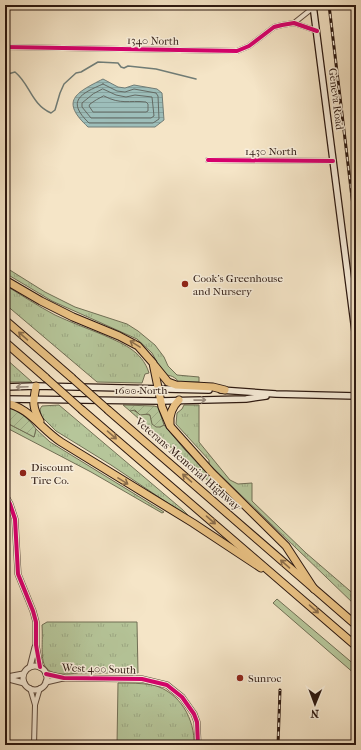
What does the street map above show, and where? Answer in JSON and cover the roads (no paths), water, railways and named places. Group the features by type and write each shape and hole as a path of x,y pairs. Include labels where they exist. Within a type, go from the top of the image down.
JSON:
{"highway":[{"path":"5,280 41,301 73,317 119,336 138,346 168,382 176,385 213,387 226,390"},
{"name":"Veterans Memorial Highway","path":"5,320 356,625"},
{"path":"5,342 356,646"},
{"path":"153,363 164,413 170,426 212,473 286,546 314,589"},
{"path":"36,386 34,409 44,428"},
{"path":"170,426 172,410 179,400"},
{"path":"5,403 13,404 26,411 60,442 193,523 284,583"}],"main road":[{"name":"Geneva Road","path":"313,6 356,339"},
{"name":"1600 North","path":"5,387 36,386 226,390 276,394 356,396"},
{"name":"1600 North","path":"5,399 161,401 246,399 276,394"}],"street":[{"path":"313,6 294,23 317,31"},
{"name":"1340 North","path":"5,47 237,51 249,46 274,27 294,23"},
{"name":"1430 North","path":"208,160 334,161"},
{"path":"5,495 15,519 18,574 36,622 36,645 40,667 30,667"},
{"path":"5,678 24,674 30,667 36,645"},
{"name":"West 400 South","path":"40,667 46,674 64,678 142,679 167,686 182,697 196,718 198,745"},
{"path":"24,674 24,683"},
{"name":"West 400 South","path":"46,674 46,682 64,678"},
{"path":"5,678 24,683 30,688 40,688"},
{"path":"34,745 35,706 40,688 46,682"},
{"path":"30,688 35,706"}],"water":[{"path":"103,79 118,87 125,88 134,85 157,89 162,93 164,120 155,127 88,127 79,118 75,110 73,104 74,98 85,89"}],"waterway":[{"path":"5,80 8,74 15,72 39,104 51,113 55,110 64,84 76,73 81,72 98,62 118,63 124,68 128,66 156,69 196,79"}],"railway":[{"path":"329,5 356,231"},
{"path":"278,745 280,690"}],"place":[{"name":"Cook's Greenhouse and Nursery","path":"185,284"},
{"name":"Discount Tire Co.","path":"23,473"},
{"name":"Sunroc","path":"240,678"}]}
